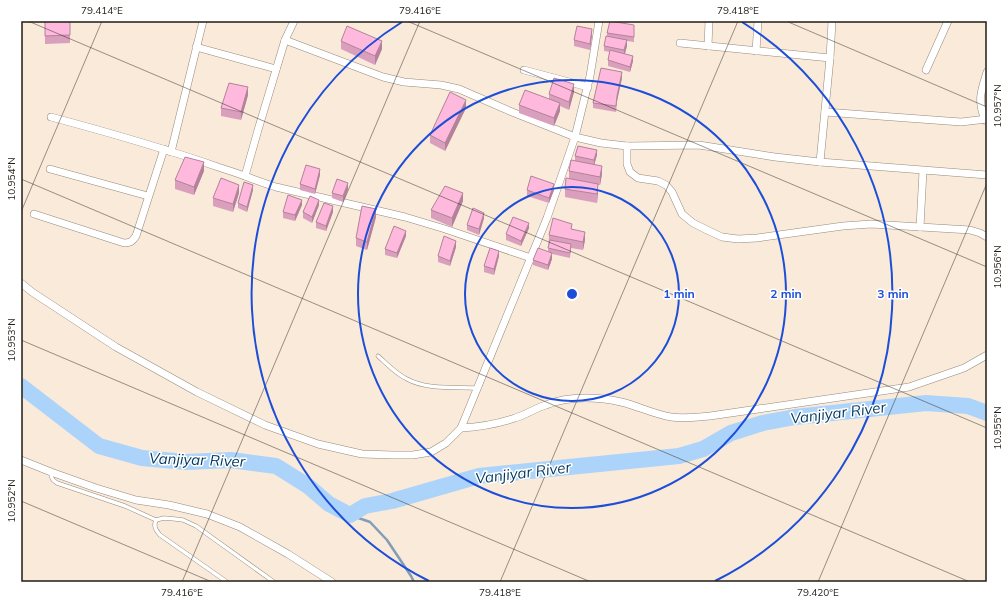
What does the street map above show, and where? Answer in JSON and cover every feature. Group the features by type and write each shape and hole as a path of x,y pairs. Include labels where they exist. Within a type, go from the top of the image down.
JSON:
{"street":[{"path":"171,152 203,21"},
{"path":"245,176 285,40 294,21"},
{"path":"21,283 32,292 116,347 196,392 265,426 318,444 362,454 393,455 431,452 446,443 461,428 547,218 576,137 588,87 599,21"},
{"path":"708,46 709,21"},
{"path":"756,51 758,21"},
{"path":"820,162 832,21"},
{"path":"926,70 948,21"},
{"path":"285,40 383,77 404,82 441,85 460,89 512,112 588,141 627,146 699,145 775,157 820,162 987,175"},
{"path":"680,43 830,58"},
{"path":"196,47 276,69"},
{"path":"524,70 588,87"},
{"path":"825,112 961,122 986,120 981,108 980,100 987,72"},
{"path":"51,117 171,152 276,187 405,217 531,258"},
{"path":"627,146 627,164 630,172 638,178 658,181 666,185 672,192 682,214 693,223 722,237 738,239 757,238 843,226 871,224 970,230 987,237"},
{"path":"34,214 124,243 130,243 136,236 164,150"},
{"path":"50,169 148,196"},
{"path":"920,227 923,171"},
{"path":"461,428 480,427 502,422 517,418 561,400 584,398 604,399 620,402 671,417 689,418 710,416 909,387 964,368 987,355"},
{"path":"21,460 96,488 136,500 169,505 207,514 240,527 288,554 332,582"}],"lane":[{"path":"378,356 405,379 416,383 428,386 477,388"},
{"path":"51,472 52,480 57,483 125,506 156,520 175,518 196,526 274,582"},
{"path":"156,520 154,524 155,528 160,535 227,582"}],"building":[{"path":"45,21 70,21 70,35 45,36"},
{"path":"610,21 634,25 634,37 607,33"},
{"path":"347,26 382,41 375,56 341,41"},
{"path":"577,26 592,29 590,44 574,40"},
{"path":"606,36 627,40 624,50 604,46"},
{"path":"610,50 633,56 630,67 608,60"},
{"path":"601,68 622,72 616,106 593,103"},
{"path":"554,78 574,84 569,102 549,94"},
{"path":"229,83 248,87 241,112 221,108"},
{"path":"525,90 560,103 554,118 519,105"},
{"path":"450,92 466,100 445,143 430,135"},
{"path":"578,146 597,150 594,160 575,156"},
{"path":"185,157 204,162 194,187 175,180"},
{"path":"571,160 602,166 600,177 569,171"},
{"path":"306,165 320,169 315,189 300,184"},
{"path":"531,176 554,184 549,198 527,190"},
{"path":"221,178 239,185 233,204 213,198"},
{"path":"566,178 598,184 597,194 565,189"},
{"path":"337,179 348,183 343,196 332,193"},
{"path":"244,182 253,185 247,207 238,203"},
{"path":"445,186 463,193 452,218 431,210"},
{"path":"288,195 302,200 295,215 283,212"},
{"path":"310,196 319,200 312,217 303,212"},
{"path":"324,203 333,206 326,226 316,222"},
{"path":"362,206 376,209 367,242 356,238"},
{"path":"473,208 484,213 479,229 467,225"},
{"path":"513,217 529,223 521,241 506,234"},
{"path":"553,218 572,224 571,229 585,232 583,242 549,235"},
{"path":"394,226 406,231 397,253 385,249"},
{"path":"444,236 456,241 450,261 438,256"},
{"path":"550,240 571,244 570,253 548,248"},
{"path":"490,248 499,251 494,269 484,266"},
{"path":"538,248 552,253 548,265 533,260"}],"waterway":[{"name":"Vanjiyar River","path":"21,386 99,446 142,458 186,462 231,460 276,466 308,486 329,504 350,515 365,506 392,501 479,476 679,456 703,449 731,433 763,423 795,417 926,403 968,406 987,413"},
{"path":"350,515 370,522 387,540 414,582"}]}
